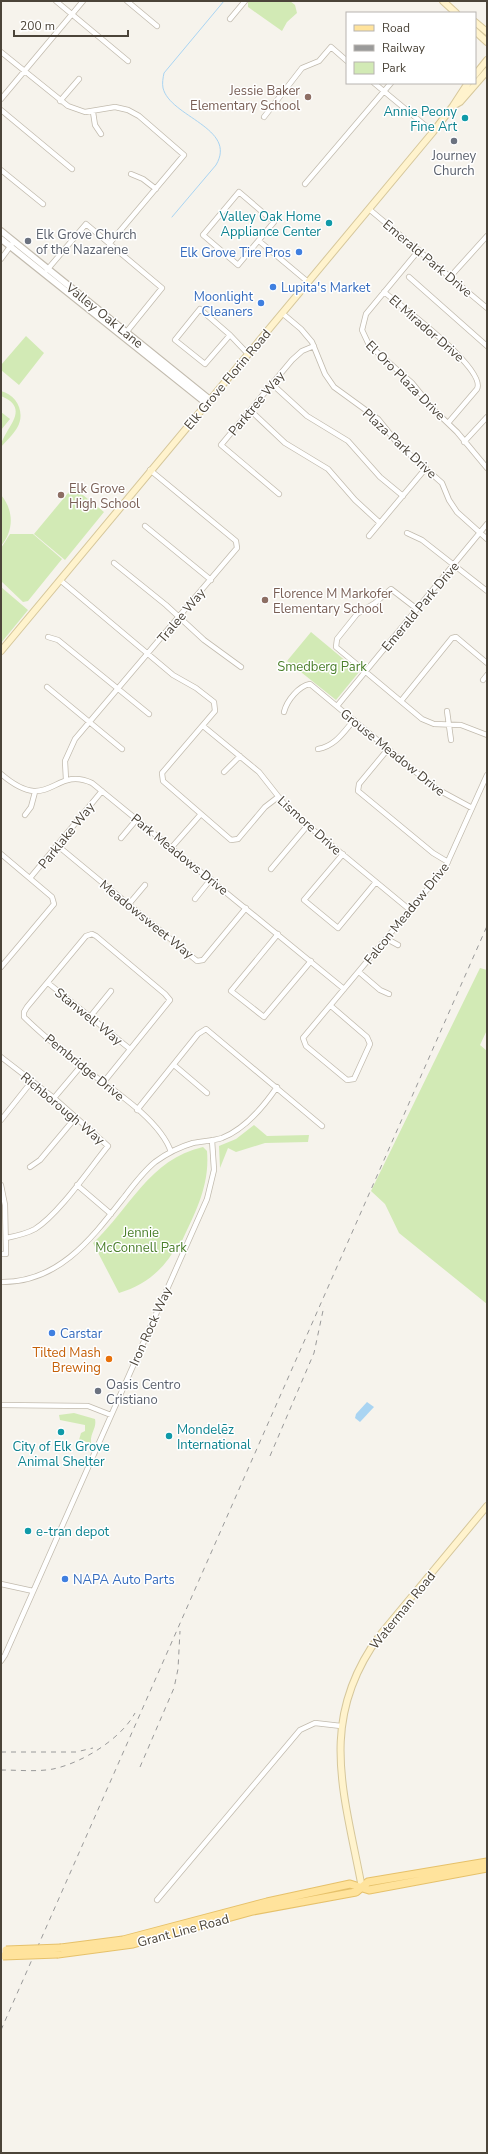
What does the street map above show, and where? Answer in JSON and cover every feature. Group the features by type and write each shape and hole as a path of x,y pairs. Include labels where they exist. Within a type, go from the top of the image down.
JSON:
{"main road":[{"path":"443,1 453,12"},
{"path":"476,23 487,32"},
{"path":"476,32 487,42"},
{"path":"476,74 487,60"},
{"name":"Elk Grove Florin Road","path":"476,84 487,71"},
{"name":"Elk Grove Florin Road","path":"1,651 150,470 369,209 453,106 467,84"},
{"name":"Elk Grove Florin Road","path":"453,106 460,102 476,84"},
{"name":"Waterman Road","path":"362,1888 343,1785 340,1757 341,1726 350,1689 367,1653 487,1506"},
{"name":"Grant Line Road","path":"3,1953 60,1951 133,1944 254,1912 356,1892 368,1882 487,1862"},
{"name":"Grant Line Road","path":"362,1888 369,1890 487,1868"}],"street":[{"path":"56,1 128,61"},
{"path":"1,98 83,1"},
{"path":"127,1 157,26"},
{"path":"230,19 245,1"},
{"path":"264,116 302,68 319,61 331,47 346,60"},
{"path":"1,52 60,101 76,110 92,112 114,107 131,111 184,155 110,244"},
{"path":"60,101 79,79"},
{"path":"375,84 432,132"},
{"path":"305,184 390,84"},
{"path":"1,110 72,170"},
{"path":"92,112 95,125 101,134"},
{"path":"1,170 43,204"},
{"path":"131,174 143,179 156,189"},
{"path":"239,192 274,222 259,241 238,265 203,236 239,192"},
{"name":"Emerald Park Drive","path":"369,209 487,308"},
{"path":"46,271 86,224 162,288 125,334"},
{"name":"Valley Oak Lane","path":"1,231 12,244 208,401"},
{"path":"450,277 487,236"},
{"name":"Valley Oak Lane","path":"1,239 12,244"},
{"path":"259,241 308,282"},
{"path":"1,259 12,244"},
{"name":"El Oro Plaza Drive","path":"419,250 364,318 362,326 364,338 369,346 412,383 487,468"},
{"path":"409,277 487,346"},
{"name":"El Mirador Drive","path":"384,292 462,358 477,378 479,384 477,389 448,423"},
{"path":"230,335 205,364 175,340 200,309 230,335 248,354"},
{"name":"Plaza Park Drive","path":"282,313 301,329 314,346 325,374 334,387 343,395 375,416 399,445 442,483 449,500 457,512 487,539"},
{"name":"Parktree Way","path":"279,494 221,445 296,356 314,346"},
{"path":"272,384 307,416 348,441 380,477 403,496"},
{"path":"250,410 285,443 328,469 355,500 380,523"},
{"path":"464,442 487,417"},
{"path":"369,536 426,468"},
{"name":"Tralee Way","path":"66,780 65,761 69,750 118,688 238,548 236,541 150,470"},
{"name":"Emerald Park Drive","path":"337,706 487,524"},
{"path":"145,526 210,580"},
{"path":"407,532 422,540 487,591"},
{"path":"114,563 240,667"},
{"path":"60,580 174,675 196,688 214,702 215,711 162,774 163,781 231,840 238,839 265,806 278,797"},
{"path":"417,609 391,589 375,604 357,614 337,639 335,645 365,672 426,721 434,724 465,726 487,735"},
{"path":"48,637 58,640 149,714"},
{"path":"401,701 452,638 456,637 487,663"},
{"name":"Grouse Meadow Drive","path":"284,712 288,704 302,686 310,684 388,750 442,793 472,808"},
{"path":"47,687 122,749"},
{"path":"447,711 451,740"},
{"path":"318,749 329,746 336,741 354,720"},
{"name":"Lismore Drive","path":"203,726 265,778 278,797 308,825 410,910"},
{"path":"388,750 359,784 358,791 433,853 448,862"},
{"path":"224,772 240,756"},
{"path":"1,774 19,788 34,792 31,807 25,815"},
{"name":"Falcon Meadow Drive","path":"331,1006 367,1037 370,1044 354,1079 347,1080 306,1046 303,1038 387,939 448,862 487,775"},
{"name":"Park Meadows Drive","path":"34,792 47,790 66,780 76,778 88,781 172,847 344,989"},
{"name":"Parklake Way","path":"30,878 102,791"},
{"path":"172,847 201,814"},
{"path":"121,838 137,819"},
{"path":"271,869 308,825"},
{"name":"Meadowsweet Way","path":"58,846 197,961 203,960 246,908"},
{"path":"1,854 52,897 54,904 1,967"},
{"path":"343,854 304,900 338,928 376,882"},
{"path":"195,899 211,879"},
{"path":"129,904 145,885"},
{"path":"48,983 86,936 92,934 165,994 170,1000 104,1083"},
{"path":"278,934 232,990 264,1018 311,961"},
{"path":"387,939 398,945"},
{"path":"359,972 380,990 389,994"},
{"name":"Stanwell Way","path":"48,983 130,1049"},
{"name":"Pembridge Drive","path":"48,983 25,1009 24,1017 81,1066 104,1083 160,1130 168,1141 171,1152"},
{"path":"90,1016 111,991"},
{"path":"137,1110 202,1030 206,1029 322,1126"},
{"name":"Richborough Way","path":"1,1057 54,1098 108,1146 77,1186 38,1226 25,1233 6,1238"},
{"path":"174,1065 207,1093"},
{"path":"54,1098 81,1066"},
{"path":"1,1120 32,1081"},
{"path":"1,1282 27,1280 57,1268 78,1251 111,1214 142,1174 171,1152 192,1144 225,1137 243,1126 277,1087"},
{"path":"30,1167 42,1157 76,1118"},
{"name":"Iron Rock Way","path":"1,1661 5,1656 207,1199 214,1170 212,1140"},
{"path":"1,1185 6,1238 6,1254 1,1254"},
{"path":"77,1186 111,1214"},
{"path":"1,1404 88,1406 111,1415"},
{"path":"1,1584 33,1591"},
{"path":"157,1900 300,1730 315,1723 341,1726"}],"green space":[{"path":"248,1 290,1 295,5 297,13 287,22 282,31 248,7"},
{"path":"26,336 44,353 19,385 1,370 1,365"},
{"path":"1,391 12,396 18,405 21,416 20,422 15,431 1,447 2,441 16,414 15,407 10,401 1,396"},
{"path":"1,412 10,419 1,430"},
{"path":"73,487 104,512 65,560 34,534"},
{"path":"1,495 8,507 11,520 8,534 1,546"},
{"path":"10,534 33,534 62,559 28,601 23,602 1,581 1,548"},
{"path":"1,587 28,610 1,643"},
{"name":"Smedberg Park","path":"311,632 359,672 336,700 287,661"},
{"path":"480,968 487,970 487,1030 480,1045 487,1051 487,1304 399,1233 385,1204 371,1191"},
{"path":"254,1125 267,1136 309,1135 308,1142 265,1143 236,1152 228,1148 220,1168 219,1146 236,1139"},
{"name":"Jennie McConnell Park","path":"203,1147 207,1151 204,1188 181,1243 178,1243 168,1260 154,1274 129,1290 119,1293 93,1243 154,1174 168,1162 184,1153"},
{"path":"74,1413 95,1419 91,1443 79,1440 81,1433 85,1431 85,1425 60,1420 59,1415"}],"water":[{"path":"367,1402 374,1407 360,1422 355,1418 356,1414"}],"waterway":[{"path":"172,217 216,165 220,152 218,141 211,132 177,107 168,98 163,88 164,73 224,1"}],"railway":[{"path":"1,2030 487,926"},
{"path":"270,1456 314,1353 324,1306"},
{"path":"140,1767 174,1688 178,1669 180,1631"},
{"path":"1,1770 47,1770 64,1766 88,1756 111,1741 129,1723 135,1713"},
{"path":"1,1752 76,1752 93,1748"}],"place":[{"name":"Jessie Baker Elementary School","path":"308,97"},
{"name":"Annie Peony Fine Art","path":"465,118"},
{"name":"Journey Church","path":"454,141"},
{"name":"Valley Oak Home Appliance Center","path":"329,223"},
{"name":"Elk Grove Church of the Nazarene","path":"28,241"},
{"name":"Elk Grove Tire Pros","path":"299,252"},
{"name":"Lupita's Market","path":"273,287"},
{"name":"Moonlight Cleaners","path":"261,303"},
{"name":"Elk Grove High School","path":"61,495"},
{"name":"Florence M Markofer Elementary School","path":"265,600"},
{"name":"Carstar","path":"52,1333"},
{"name":"Tilted Mash Brewing","path":"109,1359"},
{"name":"Oasis Centro Cristiano","path":"98,1391"},
{"name":"City of Elk Grove Animal Shelter","path":"61,1432"},
{"name":"Mondelēz International","path":"169,1436"},
{"name":"e-tran depot","path":"28,1531"},
{"name":"NAPA Auto Parts","path":"65,1579"}]}
